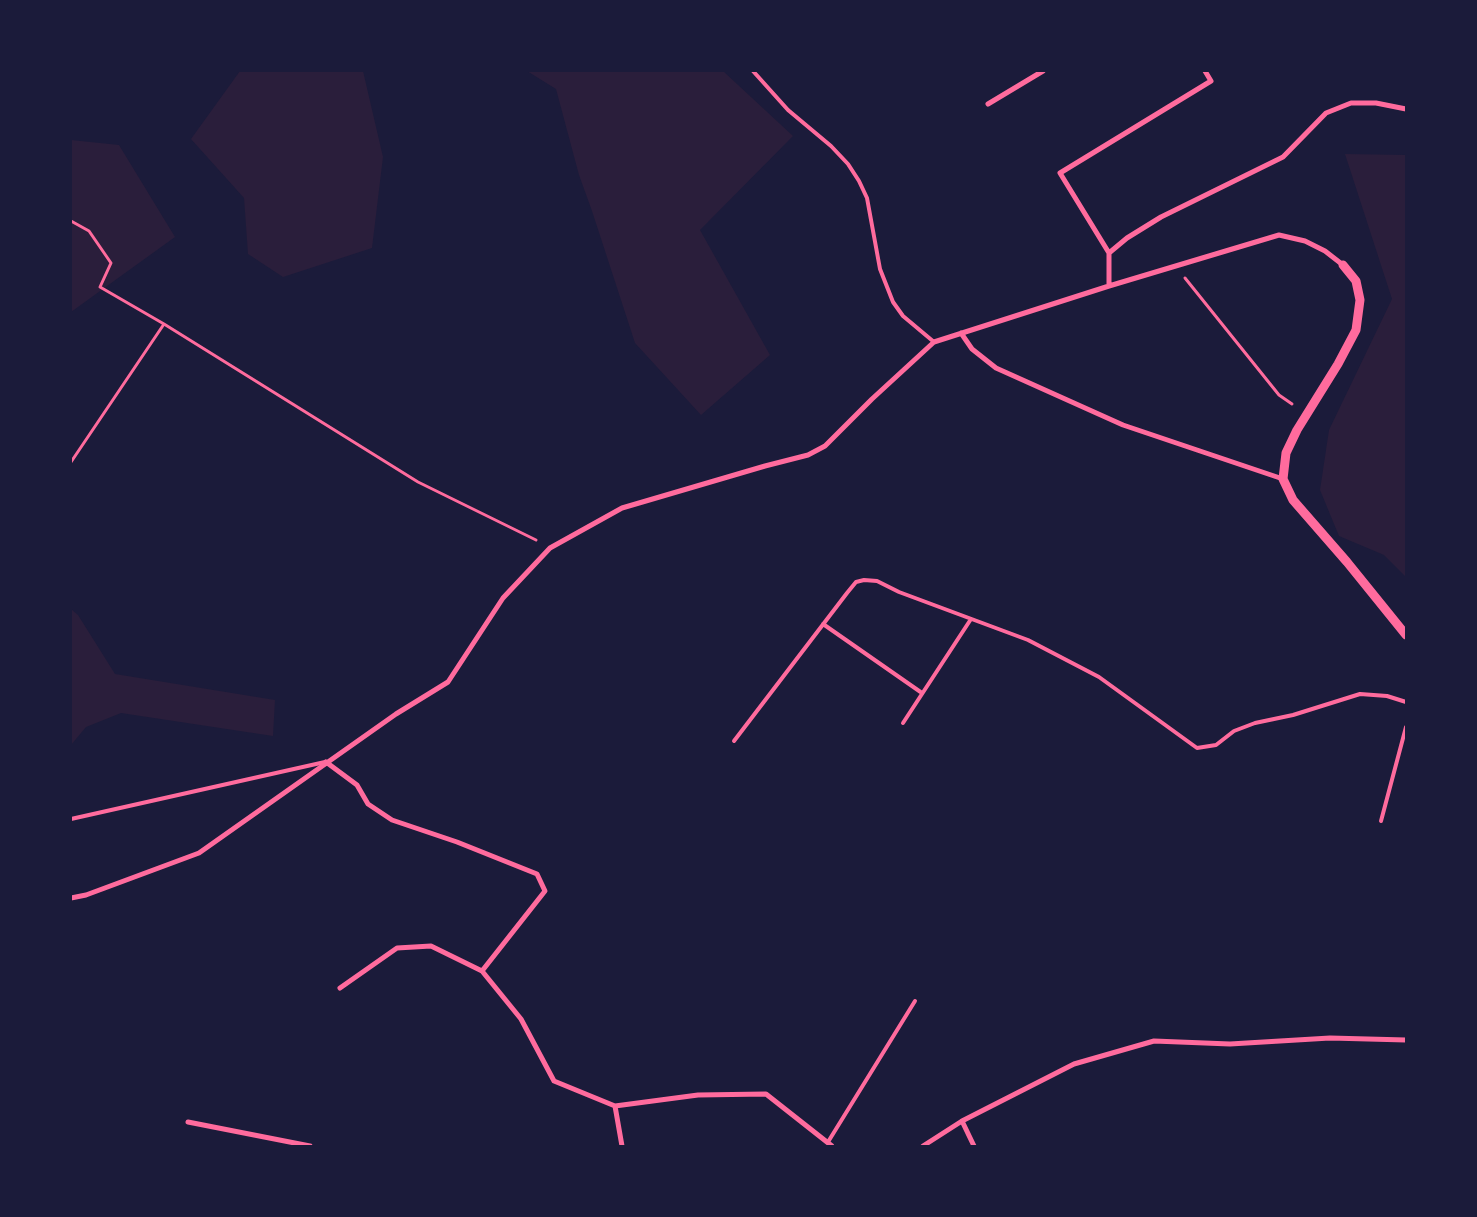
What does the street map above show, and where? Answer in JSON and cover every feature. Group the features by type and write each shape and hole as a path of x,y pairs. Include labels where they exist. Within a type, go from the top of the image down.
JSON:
{"street":[{"path":"988,104 1044,71"},
{"path":"1108,286 1109,253 1060,173 1211,81 1206,71"},
{"path":"1109,253 1127,238 1161,217 1284,158 1326,113 1351,103 1376,103 1406,109"},
{"path":"71,898 86,895 199,853 326,762 396,714 448,682 504,598 550,548 622,508 808,455 825,446 872,399 934,342 1108,286 1279,235 1305,241 1324,251 1343,265 1356,281 1360,300 1356,330 1338,364 1297,430 1286,453 1282,479 1293,500 1347,562 1406,636"},
{"path":"961,332 972,348 996,368 1123,425 1282,479"},
{"path":"326,762 357,785 368,804 392,820 456,842 537,874 545,891 482,971"},
{"path":"340,988 397,948 431,946 482,971 521,1019 554,1081 615,1106 698,1096 766,1094 830,1144"},
{"path":"923,1146 962,1121 1074,1064 1154,1042 1230,1044 1330,1038 1406,1040"},
{"path":"615,1106 622,1146"},
{"path":"962,1121 974,1146"},
{"path":"188,1122 310,1146"}],"lane":[{"path":"753,71 788,110 831,146 852,169 867,198 880,269 893,302 903,316 934,342"},
{"path":"734,741 846,593 856,582 864,580 877,581 899,592 1028,640 1099,677 1197,748 1216,745 1234,731 1255,723 1293,715 1360,694 1387,696 1406,702"},
{"path":"902,723 971,619"},
{"path":"823,624 922,693"},
{"path":"1381,821 1406,727"},
{"path":"71,819 326,762"},
{"path":"830,1144 915,1000"}],"path":[{"path":"71,221 89,231 110,263 100,287 164,324 418,482 550,548"},
{"path":"1176,266 1279,395 1307,414"},
{"path":"71,462 164,324"}],"shaded area":[{"path":"240,71 363,71 383,157 372,248 283,277 248,254 244,198 191,139"},
{"path":"527,71 723,71 793,136 700,230 770,355 701,415 635,343 579,175 556,89"},
{"path":"71,140 119,145 175,237 71,312"},
{"path":"1345,154 1406,155 1406,577 1384,555 1339,536 1320,490 1329,430 1392,299"},
{"path":"71,609 78,615 115,674 275,700 273,736 121,713 86,727 71,745"}]}
